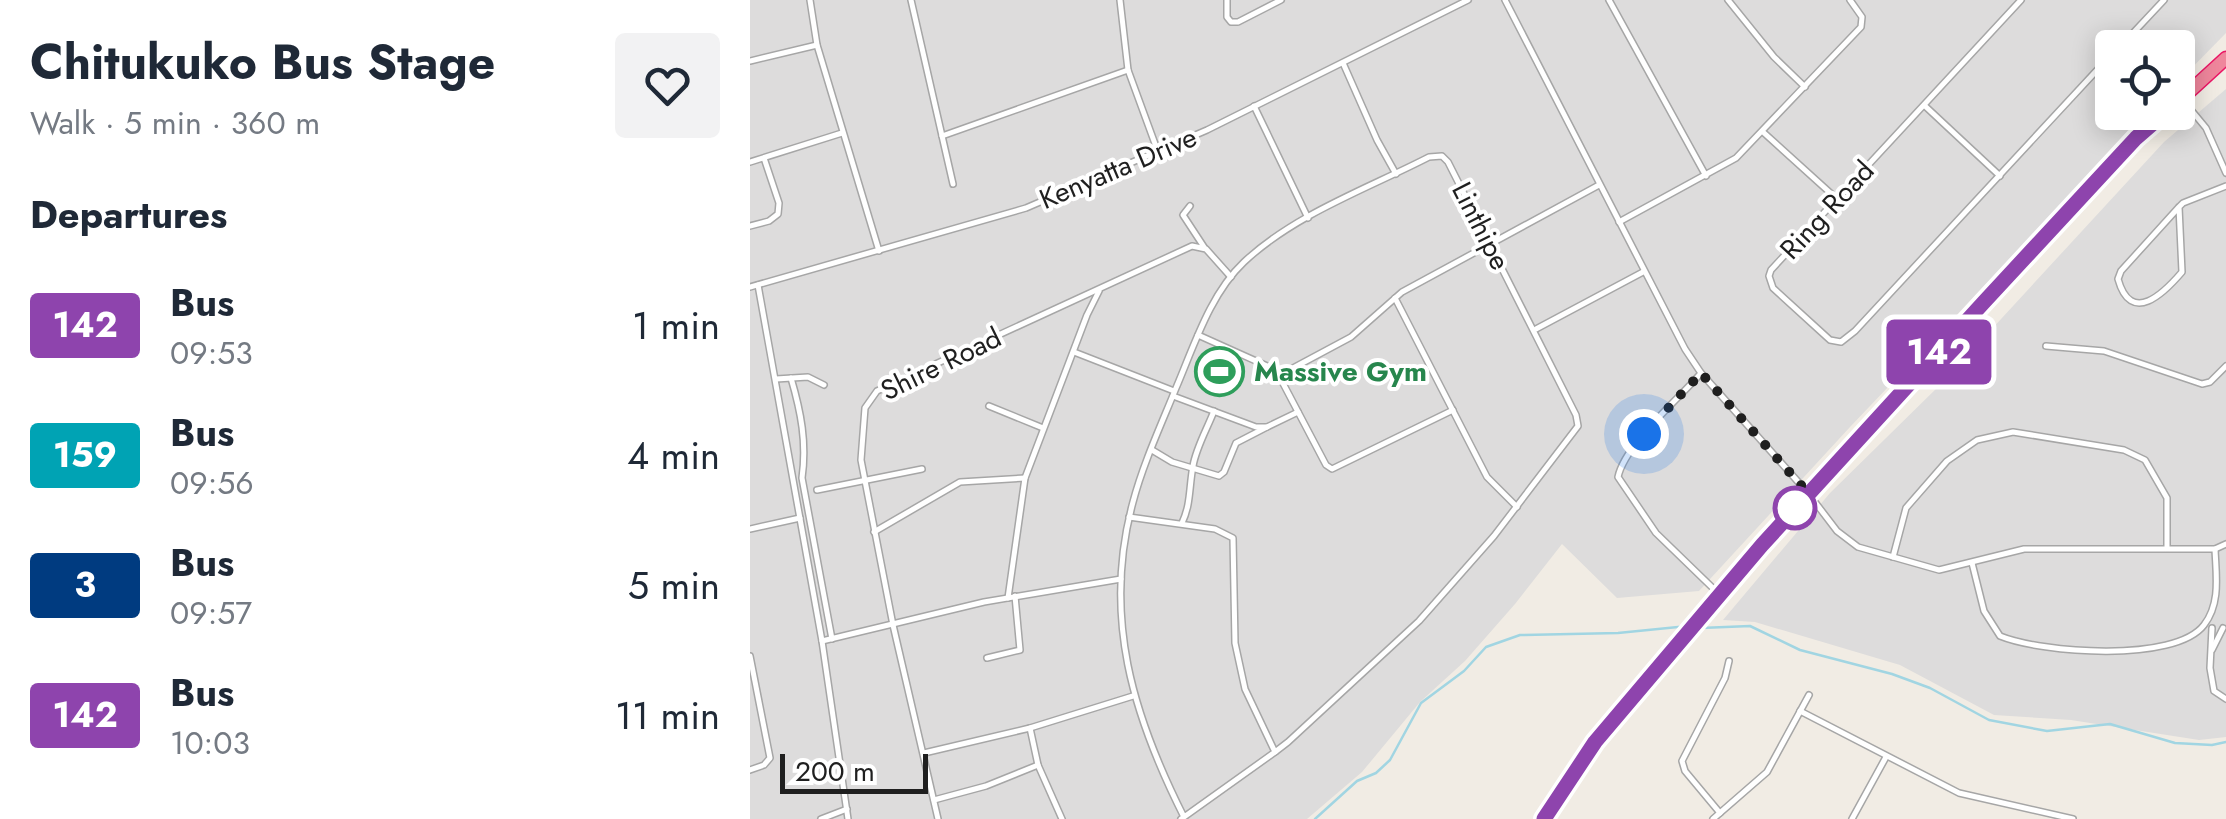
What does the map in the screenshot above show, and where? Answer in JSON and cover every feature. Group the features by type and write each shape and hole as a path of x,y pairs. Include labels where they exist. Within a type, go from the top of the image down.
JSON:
{"highway":[{"path":"2195,86 2226,58"},
{"path":"1544,819 1595,742 1808,493 2145,130"}],"street":[{"path":"810,0 816,45 879,251"},
{"path":"911,0 953,184"},
{"path":"1120,0 1128,70 1158,152"},
{"path":"1227,0 1231,22 1281,0"},
{"name":"Kenyatta Drive","path":"754,286 1003,216 1158,152 1468,0"},
{"path":"1505,0 1643,272 1701,373 1849,542 1934,570 2024,549 2215,549 2226,544"},
{"path":"1609,0 1706,176"},
{"path":"1728,0 1774,58 1805,87"},
{"path":"1618,222 1736,158 1861,27 1862,17 1850,0"},
{"path":"2009,0 2018,3"},
{"path":"2146,0 2154,9"},
{"path":"2135,30 2164,0"},
{"name":"Ring Road","path":"2018,3 1774,266 1769,276 1773,288 1825,337 1841,342 1855,331 2095,73"},
{"path":"750,60 816,45"},
{"path":"1343,62 1396,174"},
{"path":"942,136 1128,70"},
{"path":"1254,106 1308,218"},
{"path":"1924,106 2000,176"},
{"path":"2195,115 2223,159 2226,173"},
{"path":"1763,132 1836,199"},
{"path":"750,162 842,133"},
{"name":"Linthipe","path":"1434,155 1445,158 1535,330 1578,426 1517,507 1419,621 1349,689 1275,752 1183,818 1152,751 1126,664 1121,580 1129,517 1198,335 1231,277 1256,252 1308,218 1434,155"},
{"path":"750,226 778,214 779,203 764,158"},
{"path":"1280,375 1351,337 1394,298 1600,185"},
{"path":"2179,207 2182,272 2151,302 2131,300 2121,290 2118,276 2179,207 2226,186"},
{"path":"1190,206 1183,214 1231,277"},
{"name":"Shire Road","path":"938,819 892,625 860,460 867,402 877,392 1192,246 1206,249"},
{"path":"1535,330 1643,272"},
{"path":"754,286 776,379 822,641 848,819"},
{"path":"987,658 1020,650 1012,597 1025,478 1087,315 1101,289"},
{"path":"1394,298 1492,484 1517,507"},
{"path":"1198,335 1262,361 1280,375 1332,469 1454,410"},
{"path":"2046,346 2104,351 2202,384 2210,382 2226,366"},
{"path":"1074,352 1256,428 1267,427"},
{"path":"1701,373 1650,426 1618,477 1656,533 1720,595"},
{"path":"792,378 806,454 802,478 832,639"},
{"path":"776,379 813,378 824,385"},
{"path":"989,406 1043,428"},
{"path":"1182,523 1190,502 1192,470 1214,411"},
{"path":"1152,450 1192,470 1222,475 1236,443 1298,412"},
{"path":"1893,558 1906,508 1947,461 1977,440 2013,432 2124,450 2146,460 2167,498 2167,548"},
{"path":"817,490 922,470"},
{"path":"874,532 960,482 1025,478"},
{"path":"1129,517 1182,523 1233,538 1235,643 1245,689 1275,752"},
{"path":"750,529 800,518"},
{"path":"2215,549 2214,604 2208,626 2212,686 2226,698"},
{"path":"1972,562 1982,607 2000,636 2054,650 2156,649 2189,638 2208,626 2225,626 2210,653"},
{"path":"822,641 1012,597 1121,580"},
{"path":"2214,604 2225,608"},
{"path":"750,656 770,758 750,770"},
{"path":"1720,813 1685,771 1682,761 1729,662"},
{"path":"1713,819 1766,772 1809,695"},
{"path":"924,753 1030,728 1133,696"},
{"path":"1800,711 1959,793 2074,819"},
{"path":"1030,728 1038,766 1058,818"},
{"path":"1852,819 1886,757"},
{"path":"934,800 1038,766"},
{"path":"821,819 847,808"}],"shaded area":[{"path":"750,0 2226,0 2226,33 2195,65 2195,30 2095,30 2095,130 2133,130 1699,591 1617,598 1562,544 1465,661 1420,702 1362,772 1307,819 750,819"},
{"path":"2226,89 2226,737 2199,740 2071,720 1994,715 1900,665 1755,622 1723,620 1830,493 1942,383 2164,142 2178,130 2195,130 2195,116"}],"waterway":[{"path":"1315,819 1357,781 1376,773 1390,760 1421,703 1464,671 1486,647 1520,635 1618,633 1688,626"},
{"path":"1701,628 1750,626 1800,650 1930,688 1989,720 2047,731 2110,724 2175,743 2226,742"}],"bus line":[{"name":"142","path":"1544,819 1595,742 1762,545 2145,130"}],"place":[{"name":"Massive Gym","path":"1219,371"}],"route":[{"path":"1644,434 1701,373 1808,493 1795,508"}]}
